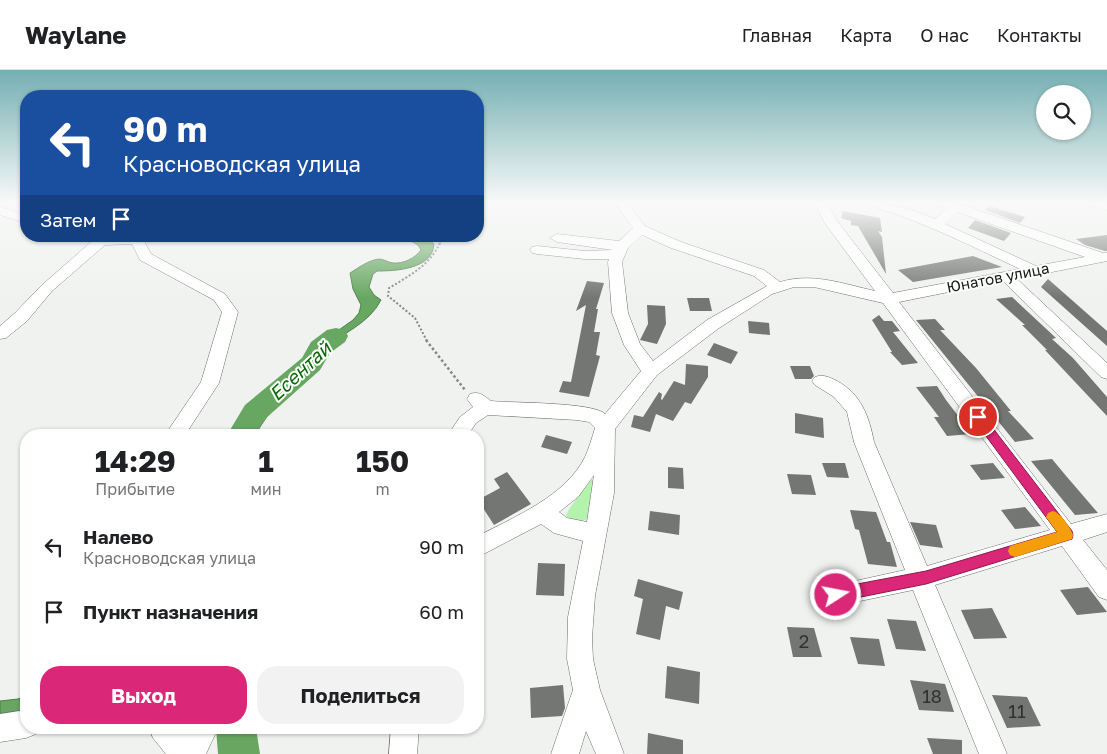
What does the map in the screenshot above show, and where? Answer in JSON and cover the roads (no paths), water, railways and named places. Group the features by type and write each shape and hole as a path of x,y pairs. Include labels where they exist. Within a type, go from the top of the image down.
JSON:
{"street":[{"path":"635,235 621,250 615,262 620,313 632,346 651,372"},
{"path":"841,235 1107,589"},
{"path":"958,235 1035,271"},
{"path":"1038,235 1106,258"},
{"path":"557,238 621,250"},
{"path":"0,334 21,317 90,242"},
{"path":"138,242 145,257 220,297 230,312 210,383 178,429"},
{"path":"537,250 585,255 621,250"},
{"name":"Юнатов улица","path":"888,299 1106,258"},
{"path":"1006,276 1107,373"},
{"path":"484,544 542,513 571,491 593,462 605,427 651,372 713,324 776,286 793,283 814,282 888,299"},
{"path":"821,381 840,390 855,408 860,419 864,442 993,754"},
{"path":"461,429 464,422 481,404 577,412 595,416 605,427 603,491 579,634 580,660 587,688 610,754"},
{"path":"542,513 562,526 595,534"},
{"path":"836,595 919,578 1107,523"},
{"path":"565,754 587,688"},
{"path":"169,734 184,754"},
{"path":"191,754 201,734"},
{"path":"403,754 405,734"}],"lane":[{"path":"652,235 759,273 776,286"},
{"path":"0,728 20,725"}],"water":[{"path":"413,242 432,242 434,244 432,252 427,259 421,264 412,267 377,271 373,274 369,287 374,295 381,300 370,316 330,344 314,359 286,390 259,429 238,429 261,400 284,382 312,349 353,320 359,313 361,305 353,289 350,273 364,264 375,260 381,259 393,263 405,261 416,256 421,250 418,245"},
{"path":"20,698 20,721 0,720 0,701"}],"waterway":[{"name":"Есентай","path":"245,429 255,412 311,364 320,348 336,336"},
{"path":"237,734 239,754"}]}
